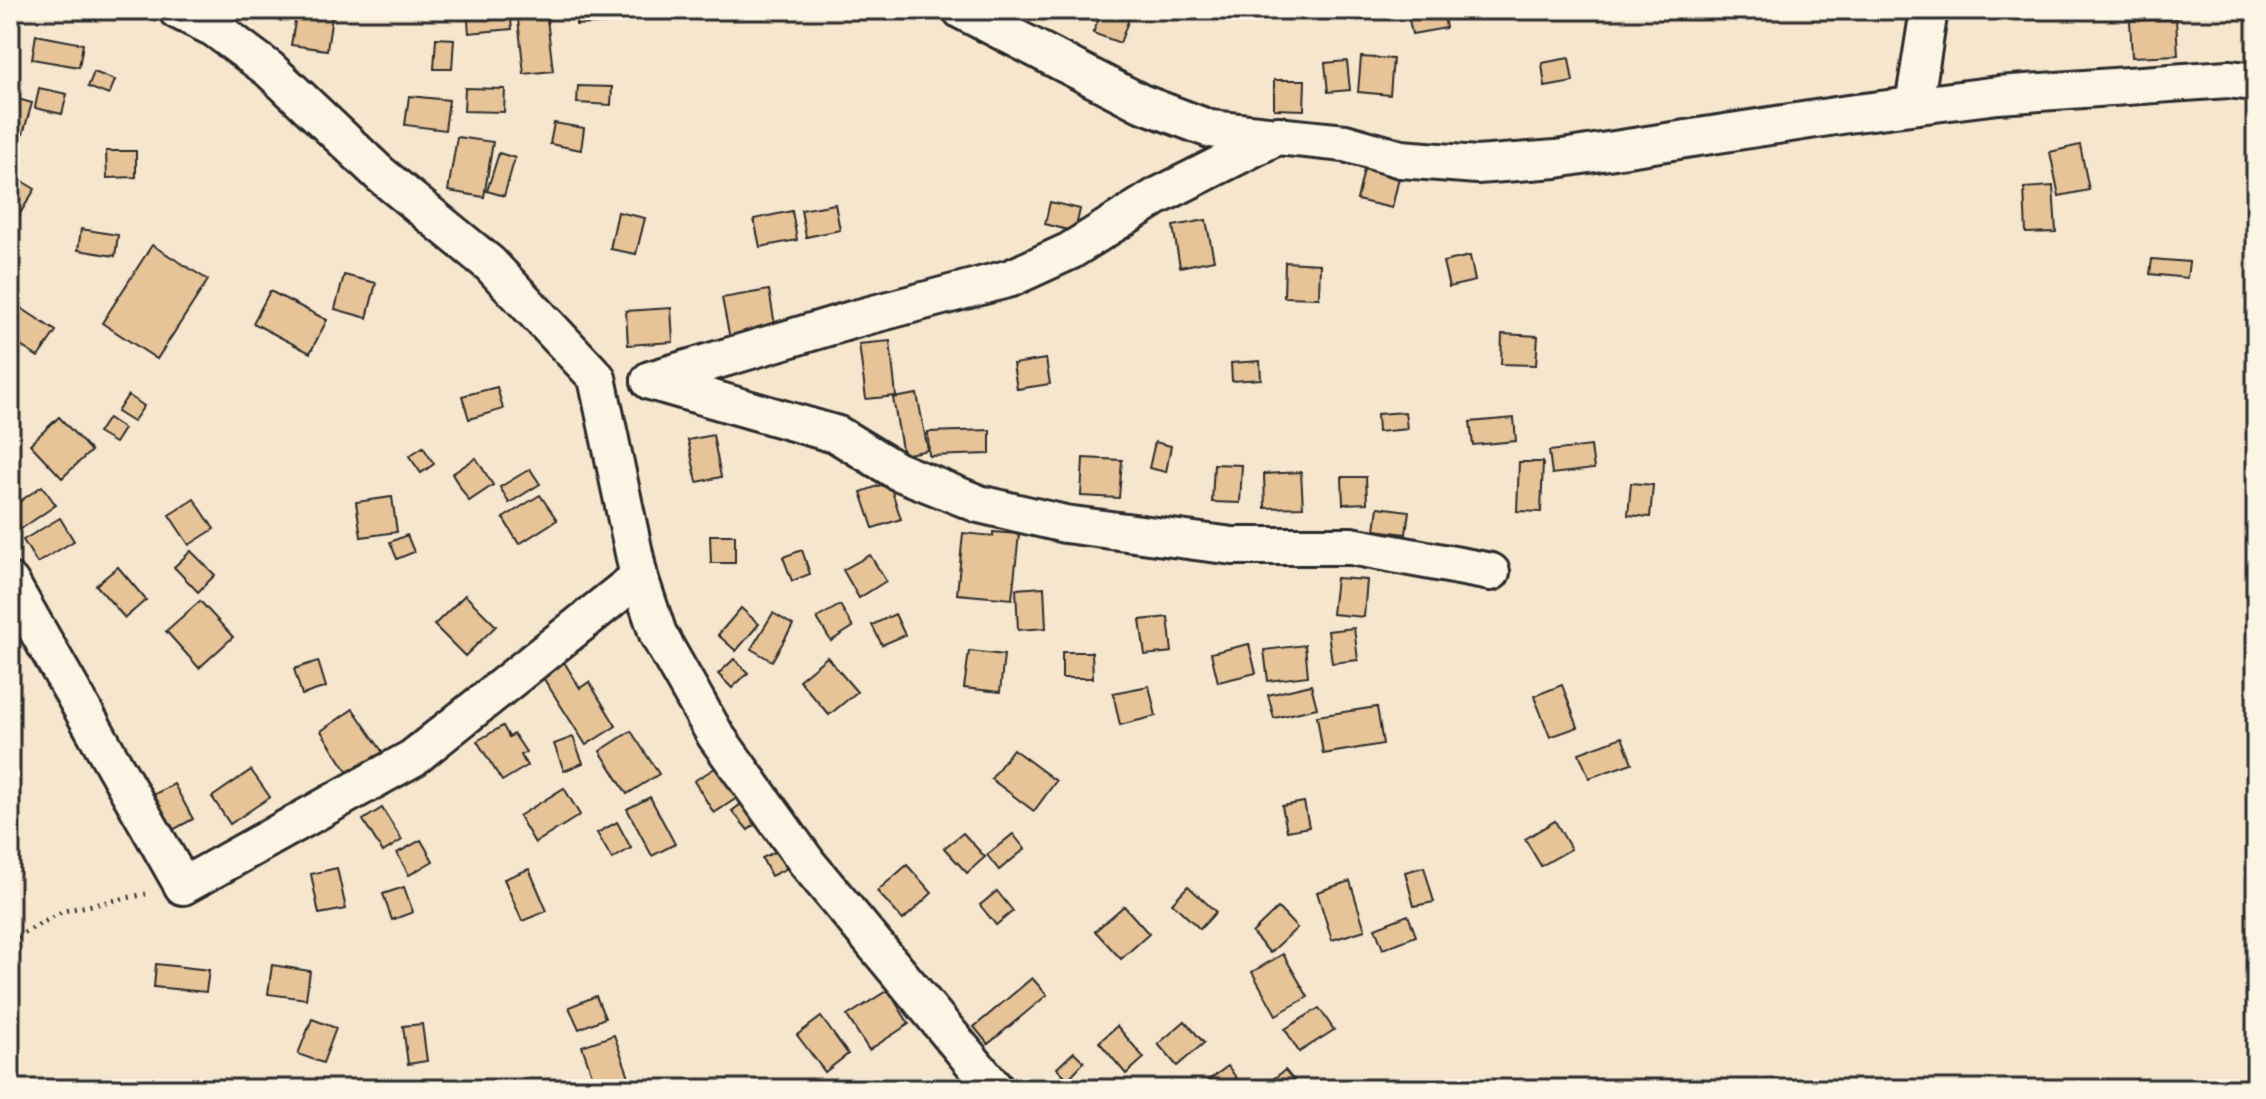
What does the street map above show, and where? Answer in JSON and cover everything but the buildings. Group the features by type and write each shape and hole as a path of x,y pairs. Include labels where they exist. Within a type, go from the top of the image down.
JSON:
{"street":[{"path":"177,10 214,28 269,69 380,174 490,264 597,378 639,577 658,634 716,736 808,864 995,1089"},
{"path":"961,10 1141,103 1210,129 1345,143 1401,159 1477,165 1556,159 1998,95 2228,79 2256,82"},
{"path":"1914,105 1929,10"},
{"path":"650,381 855,319 1011,278 1070,251 1156,197 1279,135"},
{"path":"597,378 650,381 838,435 897,471 979,504 1065,524 1233,546 1351,546 1491,572"},
{"path":"10,582 183,886 413,758 639,577"}],"path":[{"path":"10,941 63,911 183,886"}]}
